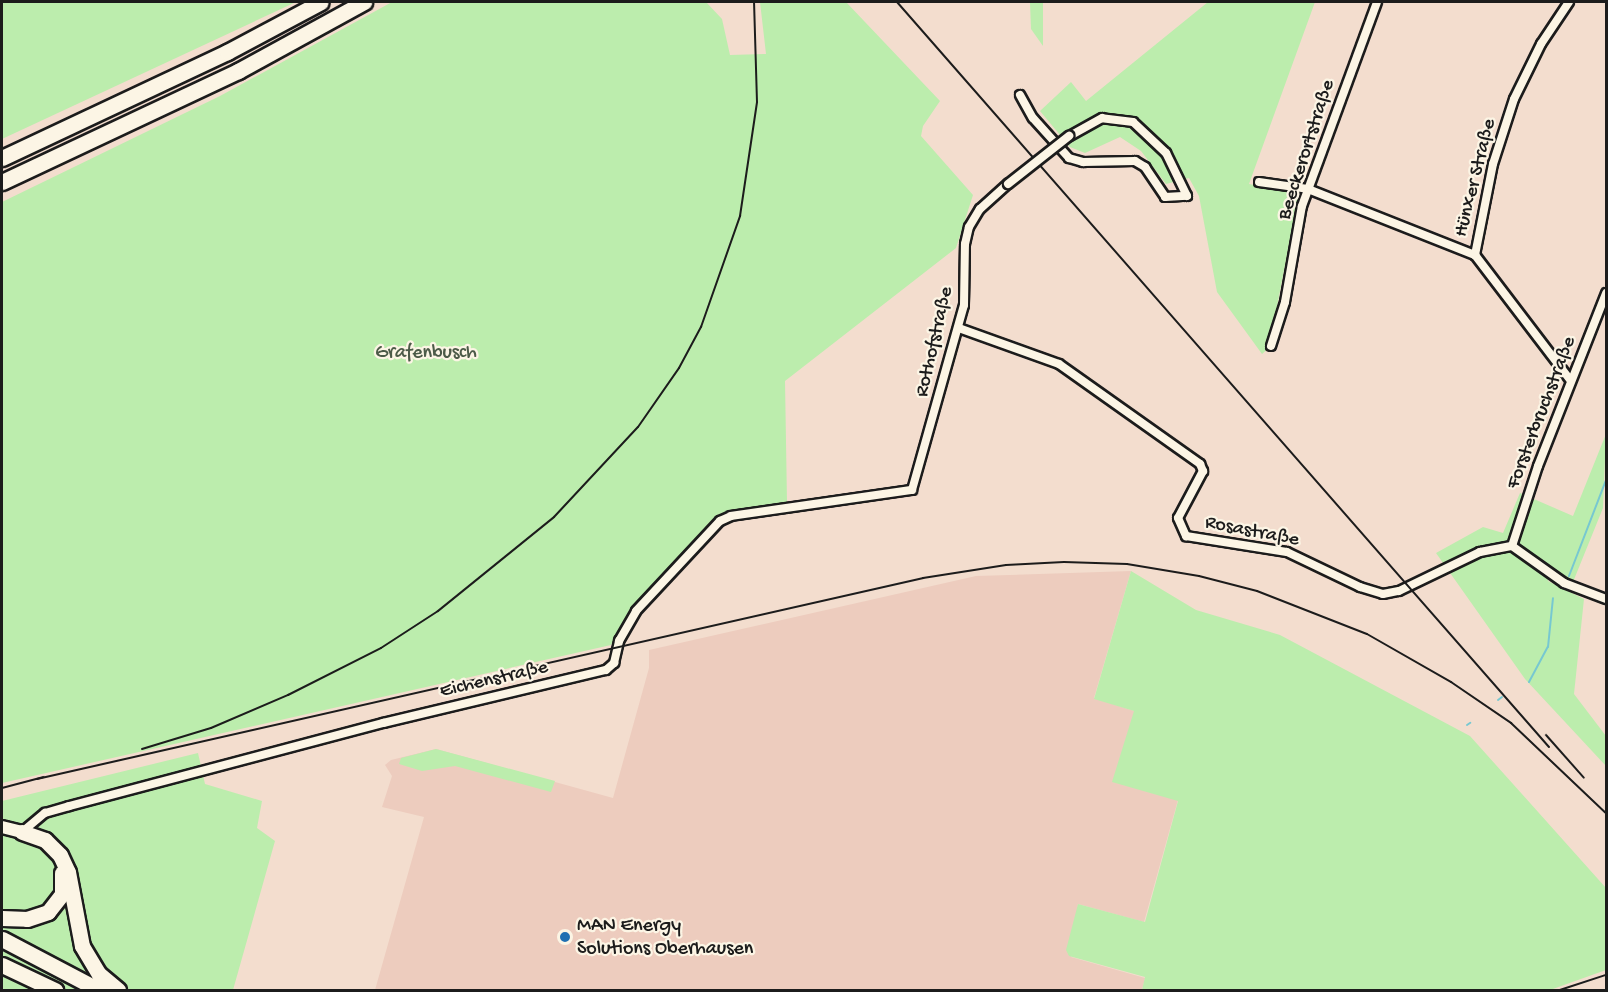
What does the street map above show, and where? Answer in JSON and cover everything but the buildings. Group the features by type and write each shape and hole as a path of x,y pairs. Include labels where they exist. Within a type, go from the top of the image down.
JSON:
{"highway":[{"path":"4,156 227,52 321,2"},
{"path":"2,182 238,71 364,2"},
{"path":"2,918 39,916 54,906 62,894 62,877 56,858 22,832"},
{"path":"22,832 45,840 63,860 82,946 99,974 118,990"},
{"path":"2,939 99,990"},
{"path":"2,965 55,990"},
{"path":"2,971 21,974"}],"main road":[{"path":"2,827 22,832"}],"street":[{"name":"Beeckerortstraße","path":"1271,346 1285,302 1308,189 1377,2"},
{"name":"Hünxer Straße","path":"1569,2 1541,44 1514,99 1493,164 1475,255 1571,381"},
{"name":"Rothofstraße","path":"912,490 959,328 966,296 964,244 969,226 980,209 1008,184 1069,136 1102,118 1133,122 1166,153 1187,196 1166,197 1145,167 1135,160 1083,162 1069,158 1033,118 1020,95"},
{"path":"1259,182 1308,189 1475,255"},
{"name":"Forsterbruchstraße","path":"1512,546 1571,381 1606,293"},
{"name":"Rosastraße","path":"959,328 1059,364 1200,464 1203,471 1178,518 1186,536 1287,552 1360,587 1383,594 1399,591 1480,552 1512,546"},
{"name":"Eichenstraße","path":"22,832 45,813 69,806 383,723 606,670 614,663 619,641 636,611 720,521 731,516 912,490"},
{"path":"1512,546 1564,583 1606,599"}],"shaded area":[{"name":"MAN Energy Solutions Oberhausen","path":"1131,571 1094,698 1134,711 1178,800 1144,922 1078,904 1071,957 1145,978 1142,990 375,990 424,817 382,807 392,776 385,765 391,760 436,749 613,798 649,668 649,650 976,576"}],"green space":[{"path":"2,2 296,2 2,139"},
{"name":"Grafenbusch","path":"392,2 706,2 722,19 730,55 766,54 760,2 846,2 940,101 923,126 921,136 973,195 956,248 785,381 787,502 716,517 632,610 611,645 2,783 2,202 220,96"},
{"path":"1030,2 1043,2 1043,46 1031,29"},
{"path":"1208,2 1315,2 1249,184 1299,193 1269,348 1262,354 1217,292 1199,196 1189,178 1166,184 1141,151 1120,137 1085,153 1070,147 1040,111 1071,82 1086,101"},
{"path":"1606,434 1603,508 1573,582 1552,569 1548,581 1584,599 1574,694 1606,736 1606,766 1525,679 1436,553 1483,527 1503,533 1520,493 1573,516"},
{"path":"1131,571 1196,610 1280,635 1470,736 1606,888 1606,970 1550,990 1142,990 1145,977 1069,956 1066,950 1078,904 1145,922 1178,801 1112,782 1134,711 1094,699"},
{"path":"436,749 555,781 551,792 455,766 422,771 399,764 401,758"},
{"path":"198,753 205,784 262,801 257,828 275,841 233,990 2,990 2,801"}],"waterway":[{"path":"1569,576 1606,480"},
{"path":"1529,682 1548,647 1553,598"},
{"path":"1498,700 1502,697"}],"tram line":[{"path":"1560,990 1606,975"}],"railway":[{"path":"142,749 211,728 288,695 381,648 438,611 554,517 638,427 679,368 701,327 740,216 757,102 754,2"},
{"path":"897,2 1549,747"},
{"path":"37,779 923,578 1006,565 1064,562 1127,564 1199,576 1257,591 1367,634 1451,682 1511,723 1606,813"},
{"path":"1546,735 1584,778"},
{"path":"2,788 44,777"}],"place":[{"name":"MAN Energy Solutions Oberhausen","path":"565,937"}]}
